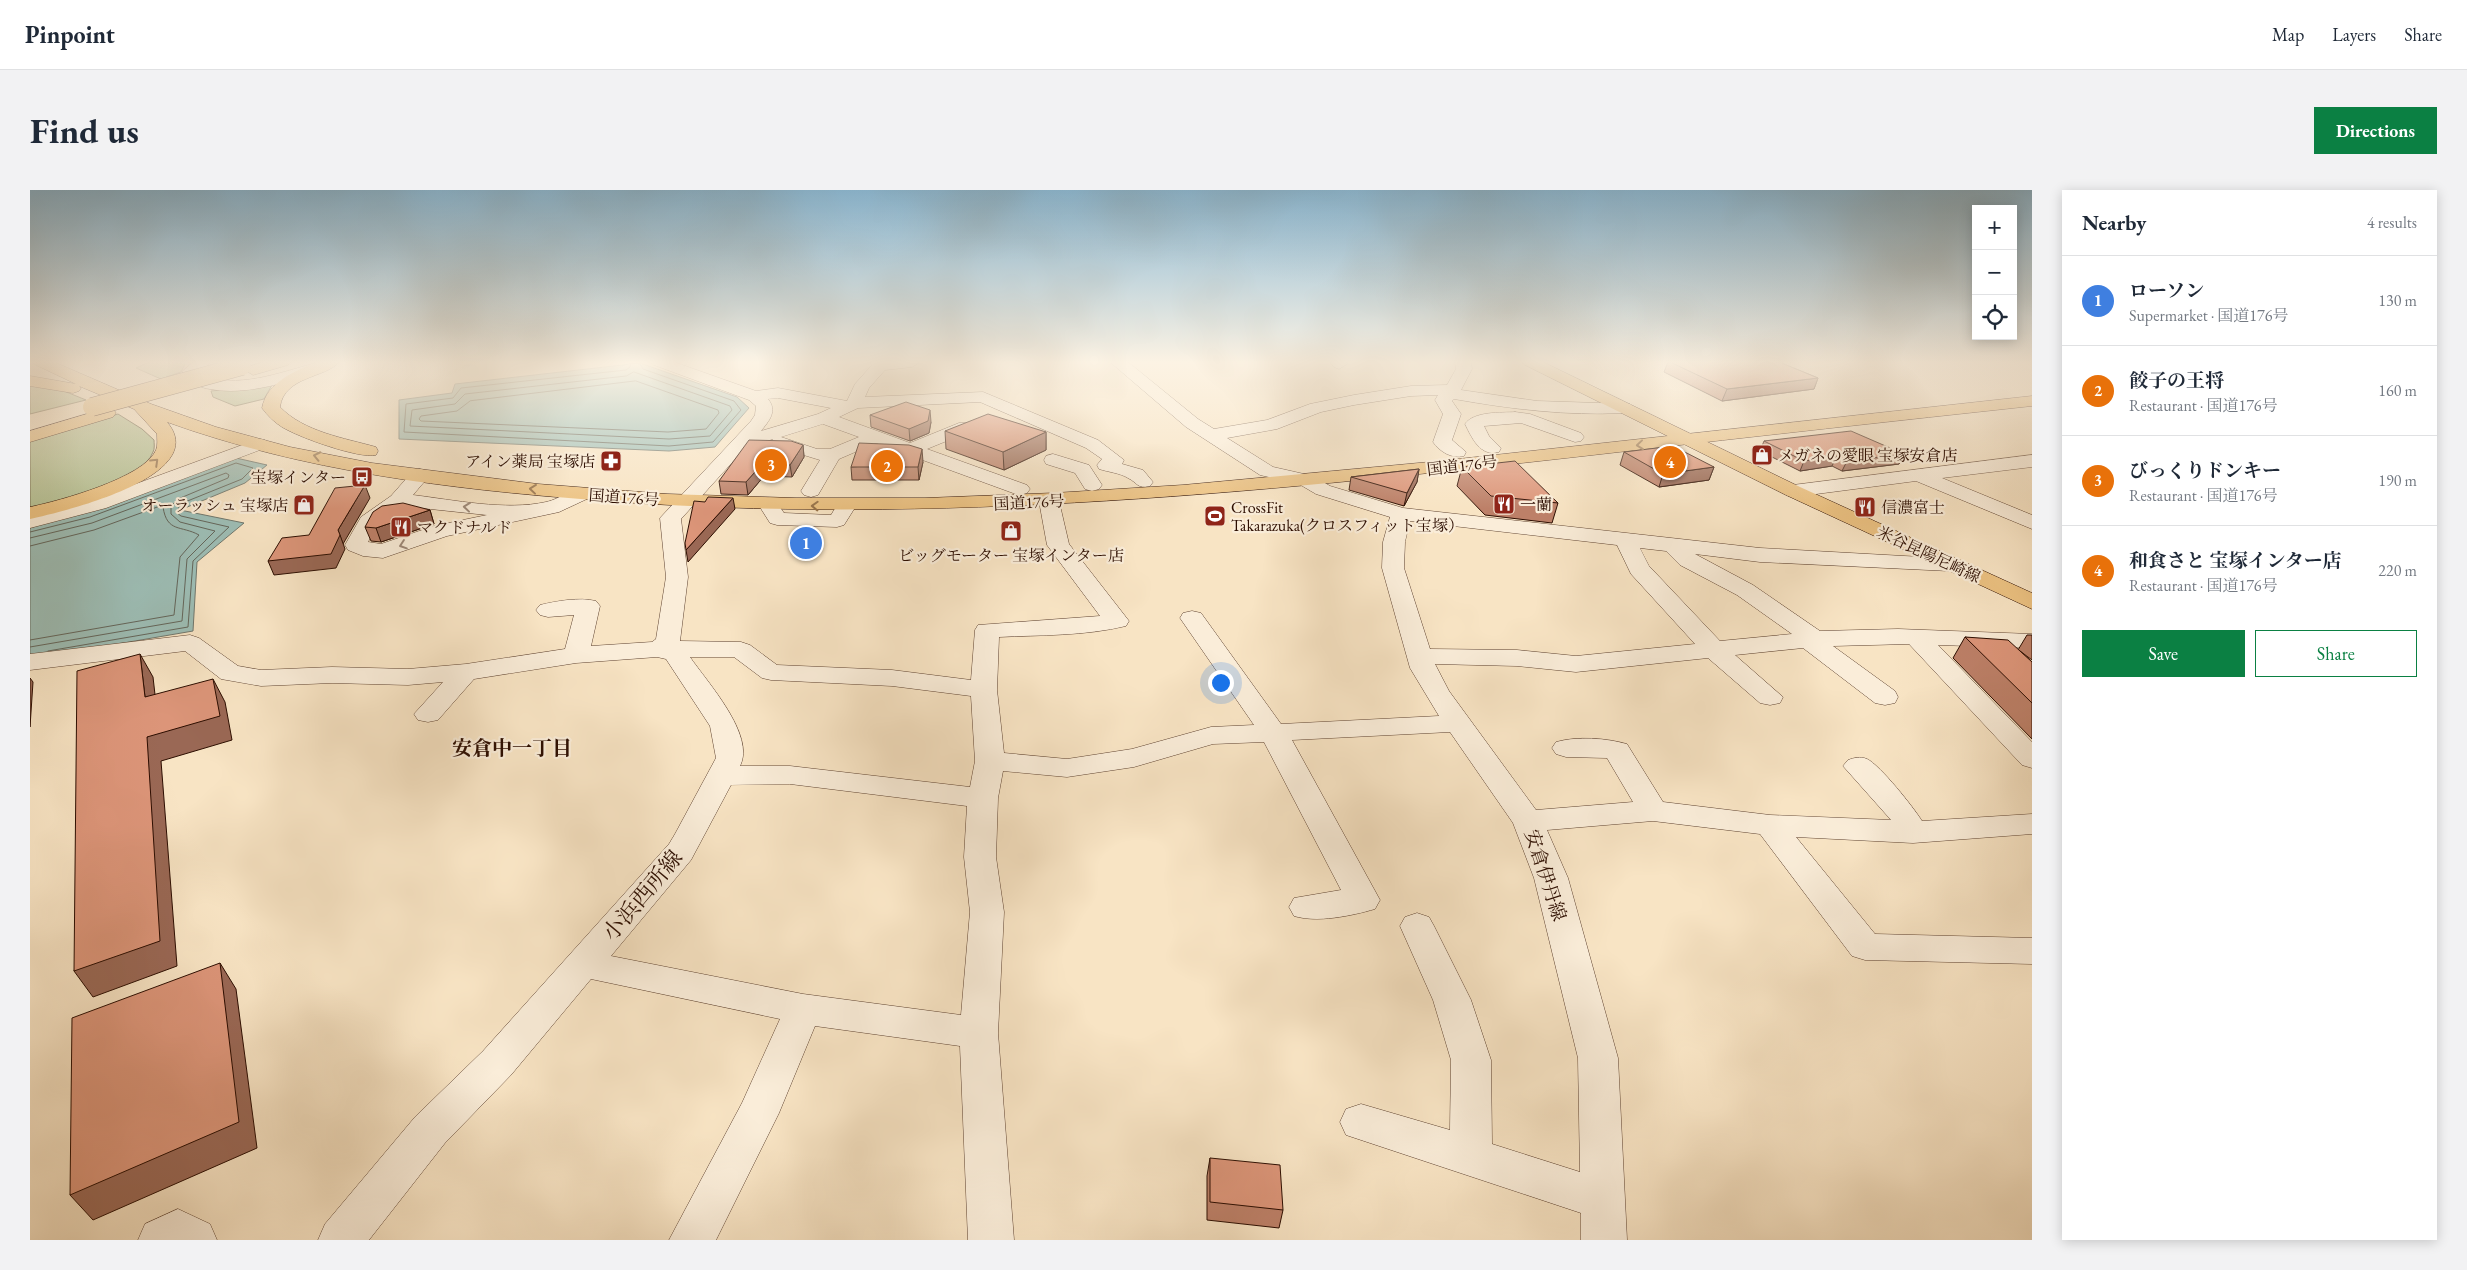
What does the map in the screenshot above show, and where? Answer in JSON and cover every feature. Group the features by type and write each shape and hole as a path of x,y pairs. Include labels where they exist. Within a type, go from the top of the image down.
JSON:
{"main road":[{"path":"49,414 78,411"},
{"path":"30,423 87,411"},
{"path":"30,430 91,411"},
{"path":"30,437 92,411"},
{"path":"30,513 58,507 103,492 144,472 158,461 165,451 166,435 162,428 140,411"},
{"name":"国道176号","path":"155,411 214,432 259,444 364,466 420,475 582,494 692,495 968,491 1143,482 1457,452 1575,437 1817,411"},
{"name":"国道176号","path":"206,411 271,432 385,456 768,504"},
{"path":"274,411 312,434 385,456"},
{"name":"米谷昆陽尼崎線","path":"1630,411 1793,491 2032,602"},
{"name":"国道176号","path":"846,506 1049,501 1133,496 1688,440 1944,411"}],"street":[{"path":"659,649 668,641 677,577 670,518 741,443 764,415 764,411"},
{"path":"741,443 824,418 838,411"},
{"path":"1015,411 1092,444 1116,460 1106,465 1136,474 1143,482"},
{"path":"1177,411 1192,423 1268,471 1306,480 1323,490 1401,514 1760,555 1950,564"},
{"path":"1211,435 1271,425 1308,411"},
{"path":"1450,411 1452,414 1442,442 1457,452"},
{"path":"1492,448 1481,439 1474,424 1479,421 1515,417 1524,418 1575,437"},
{"path":"824,418 1020,489"},
{"path":"911,449 965,427"},
{"path":"811,431 854,446"},
{"path":"780,442 815,454 832,455 876,436"},
{"path":"30,522 99,504 259,444"},
{"path":"811,492 832,455"},
{"path":"1053,460 1082,469 1092,485"},
{"path":"1793,491 2032,461"},
{"path":"968,491 980,474"},
{"path":"420,475 398,500 368,521 356,546 371,551 383,551 442,532 552,508 582,494"},
{"path":"1919,475 2032,523"},
{"path":"398,500 516,512 552,508"},
{"path":"991,1240 979,1033 987,912 980,857 983,798 990,762 984,690 987,630 1068,627 1117,621 1058,545 1049,501"},
{"path":"768,504 777,519 837,521 846,506"},
{"name":"安倉伊丹線","path":"1401,514 1394,542 1393,568 1423,668 1437,693 1528,821 1551,878 1598,1058 1603,1220"},
{"path":"1626,540 1639,569 1714,650 1770,697"},
{"path":"1672,545 1686,560 1719,575 1744,590 1812,639 1885,697"},
{"path":"548,610 588,606 576,655"},
{"path":"1192,618 1273,732 1363,900 1306,907"},
{"path":"1419,656 1517,658 1576,664 1812,639 1916,636 1991,641 2032,641"},
{"path":"1916,636 2032,759"},
{"path":"1991,641 2018,666"},
{"path":"30,662 190,643 230,672 261,678 332,675 408,676 466,672 576,655 659,649 727,649 741,650 771,672 892,678 984,690"},
{"name":"小浜西所線","path":"340,1240 430,1130 497,1063 680,852 722,776 730,758 724,726 675,654 659,649"},
{"path":"428,714 466,672"},
{"path":"990,762 1067,768 1134,758 1211,736 1458,723"},
{"path":"1566,748 1617,750 1653,811"},
{"path":"1858,766 1900,810 1913,832"},
{"path":"722,776 790,775 983,798"},
{"path":"1528,821 1653,811 1770,825 1913,832 2032,824"},
{"path":"1770,825 1865,947 2032,951"},
{"path":"1417,926 1452,1000 1471,1060 1471,1156"},
{"path":"584,964 803,1009 979,1033"},
{"path":"692,1240 758,1113 803,1009"},
{"path":"1361,1122 1471,1156 1603,1220"},
{"path":"161,1240 178,1231 194,1240"}],"green space":[{"path":"30,411 42,411 30,414"},
{"path":"118,414 142,429 154,440 154,451 146,462 134,472 117,481 79,495 30,509 30,440"}],"water":[{"path":"399,411 746,411 715,447 669,451 399,439"},
{"path":"236,458 267,465 245,483 180,510 244,523 197,562 193,631 30,659 30,528"}],"building":[{"path":"881,411 930,411 928,421 909,429 870,415"},
{"path":"988,414 1046,432 1003,452 945,431"},
{"path":"1851,431 1904,454 1847,461 1837,456 1804,461 1764,441"},
{"path":"749,440 791,441 803,445 790,465 762,464 746,482 719,481"},
{"path":"859,443 909,445 922,449 918,467 851,467"},
{"path":"1673,446 1714,467 1663,474 1624,452"},
{"path":"1515,461 1558,503 1491,496 1462,467"},
{"path":"1419,469 1407,493 1351,477"},
{"path":"365,485 338,530 340,535 331,554 268,561 282,538 309,535 335,488"},
{"path":"708,497 733,498 686,550 685,543 694,501 705,502"},
{"path":"403,503 430,510 376,528 365,527 373,512 382,506"},
{"path":"1965,637 2008,640 2032,662 2032,703"},
{"path":"140,654 145,697 213,679 220,716 147,737 160,941 74,971 77,671"},
{"path":"220,963 239,1122 70,1195 72,1018"},
{"path":"1210,1158 1280,1165 1283,1210 1210,1202"}],"place":[{"name":"メガネの愛眼 宝塚安倉店","path":"1762,455"},
{"name":"アイン薬局 宝塚店","path":"611,461"},
{"name":"和食さと 宝塚インター店","path":"1670,462"},
{"name":"びっくりドンキー","path":"771,465"},
{"name":"餃子の王将","path":"887,466"},
{"name":"宝塚インター","path":"362,477"},
{"name":"一蘭","path":"1504,504"},
{"name":"オーラッシュ 宝塚店","path":"304,505"},
{"name":"信濃富士","path":"1865,507"},
{"name":"CrossFit Takarazuka(クロスフィット宝塚）","path":"1215,516"},
{"name":"マクドナルド","path":"401,527"},
{"name":"ビッグモーター 宝塚インター店","path":"1011,531"},
{"name":"ローソン","path":"806,543"}],"district":[{"name":"安倉中一丁目","path":"512,748"}]}
